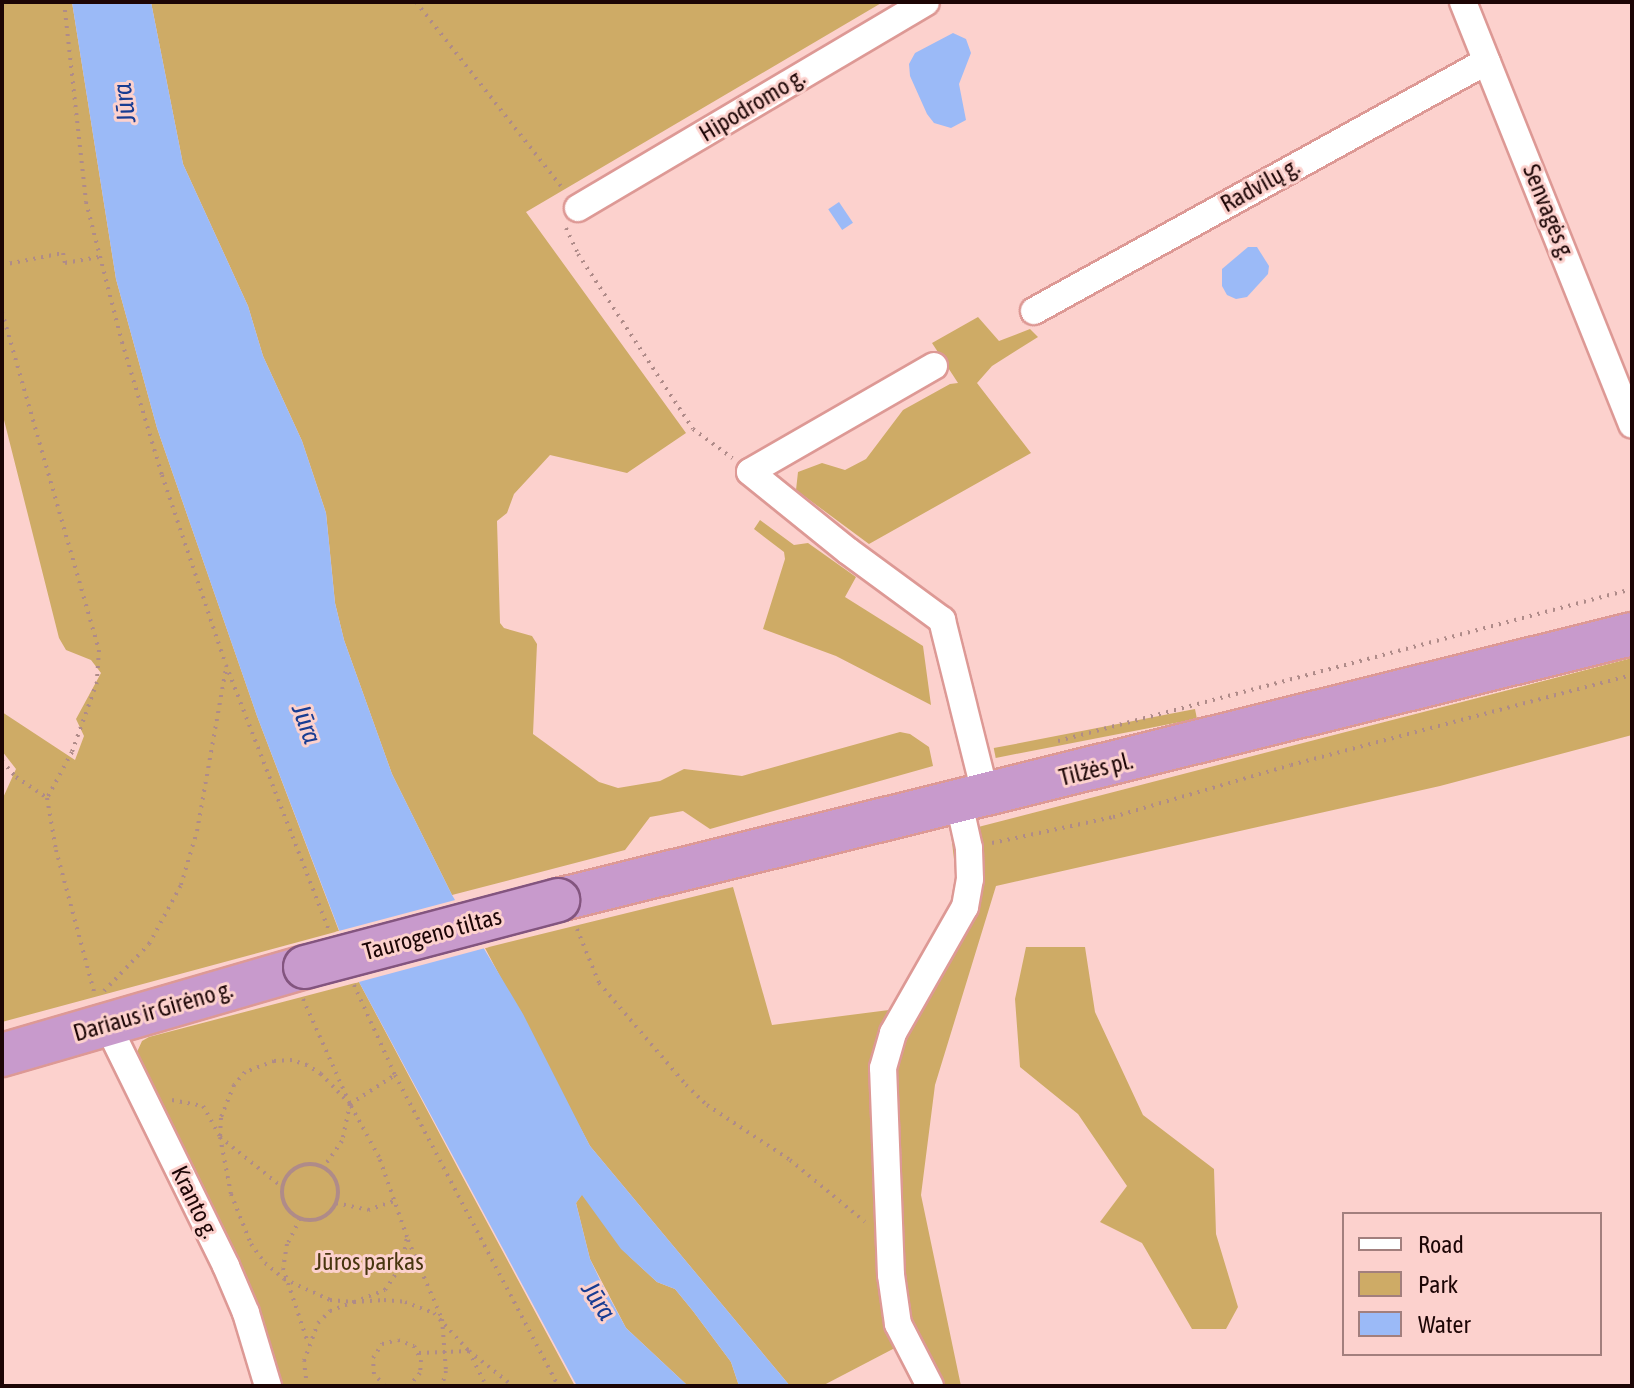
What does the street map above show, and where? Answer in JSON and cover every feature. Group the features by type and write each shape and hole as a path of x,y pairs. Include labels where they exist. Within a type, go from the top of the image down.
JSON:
{"highway":[{"name":"Tilžės pl.","path":"566,909 972,800 1632,634"},
{"name":"Taurogeno tiltas","path":"303,980 566,909"},
{"name":"Dariaus ir Girėno g.","path":"2,1055 107,1024 303,980"}],"street":[{"name":"Hipodromo g.","path":"578,208 926,2"},
{"name":"Senvagės g.","path":"1463,2 1632,424"},
{"name":"Radvilų g.","path":"1034,311 1487,61"},
{"path":"930,1386 898,1324 888,1235 883,1068 886,1050 965,907 970,879 972,800 942,620 848,551 750,472 934,366"},
{"name":"Kranto g.","path":"107,1024 226,1266 246,1313 268,1386"}],"path":[{"path":"64,2 86,202 162,475 226,665 331,935"},
{"path":"416,2 578,208 570,214 566,233 693,429 750,472"},
{"path":"2,265 63,253 65,263 100,257"},
{"path":"2,312 99,650 97,682 88,708 72,752 47,798 56,850 96,998 149,944 181,885 200,817 226,665"},
{"path":"969,848 1113,817 1291,765 1632,675"},
{"path":"2,761 16,777 47,798"},
{"path":"566,909 599,983 686,1085 707,1105 790,1160 872,1228 888,1235"},
{"path":"350,977 395,1075 558,1386"},
{"path":"303,980 350,1104 379,1157 407,1237 442,1319 446,1350 442,1386"},
{"path":"220,1137 221,1118 234,1085 260,1064 292,1060 307,1065 321,1074 350,1104"},
{"path":"324,1167 342,1141 350,1104 395,1075"},
{"path":"146,1101 196,1102 210,1116 220,1137 239,1218 265,1263 284,1279 330,1300 405,1302 442,1319 469,1351 486,1386 473,1386"},
{"path":"220,1137 282,1187"},
{"path":"298,1166 324,1167 338,1186 336,1203 326,1216 318,1220 300,1219 283,1202 282,1187 291,1171 298,1166"},
{"path":"336,1203 368,1210 394,1201"},
{"path":"300,1219 283,1256 284,1279 308,1343"},
{"path":"307,1386 304,1361 308,1343 318,1323 330,1311 385,1290 402,1265 407,1237"},
{"path":"385,1386 372,1366 373,1358 382,1344 390,1341 406,1342 419,1353 469,1351 489,1363 513,1386"},
{"path":"409,1386 420,1373 419,1353"}],"green space":[{"path":"2,2 72,2 116,279 157,428 257,716 339,931 2,1022 2,800 16,769 2,751 2,712 75,760 84,736 76,719 101,673 91,660 66,650 59,638 2,412"},
{"path":"151,2 883,2 526,212 686,433 627,473 550,455 514,494 507,513 497,521 500,623 504,628 532,636 537,644 533,734 599,782 618,788 660,781 684,769 742,776 900,732 910,734 929,747 933,766 710,829 683,811 650,817 625,850 452,895 392,774 344,640 335,603 326,513 302,441 263,356 248,306 183,164"},
{"path":"978,317 999,341 1030,329 1038,337 992,366 977,383 1031,453 869,544 796,490 798,472 822,463 845,470 866,459 903,410 950,384 958,383 932,343"},
{"path":"760,520 794,545 808,543 856,577 845,597 923,646 931,705 836,656 763,629 785,559 784,552 754,529"},
{"path":"1632,658 1632,735 1440,786 996,886 935,1085 921,1195 961,1386 942,1386 914,1338 822,1386 790,1386 590,1146 485,948 733,887 772,1025 889,1010 953,911 958,893 951,834"},
{"path":"1195,709 1197,719 996,758 994,748"},
{"path":"1026,947 1085,947 1095,1012 1143,1115 1214,1169 1216,1234 1238,1307 1226,1329 1192,1329 1142,1243 1100,1222 1127,1186 1078,1114 1020,1067 1015,999"},
{"name":"Jūros parkas","path":"359,982 575,1386 279,1386 137,1052 142,1041 149,1037"},
{"path":"582,1194 630,1257 657,1282 675,1289 693,1311 731,1362 739,1386 688,1386 626,1328 590,1259 576,1203"}],"water":[{"name":"Jūra","path":"72,2 151,2 183,164 248,306 263,356 302,441 326,513 335,603 344,640 392,774 452,895 523,1014 590,1146 790,1386 739,1386 731,1362 675,1289 657,1282 621,1249 582,1195 576,1203 590,1259 626,1328 688,1386 577,1386 359,982 257,716 157,428 116,279"},
{"path":"953,33 966,39 971,53 959,84 966,120 951,128 934,123 927,114 910,76 909,64 915,53"},
{"path":"839,202 853,223 842,230 828,209"},
{"path":"1248,247 1257,247 1269,266 1268,274 1247,297 1236,299 1227,295 1222,286 1222,269"}],"pier":[{"path":"459,899 489,947 355,983 335,932"}]}
